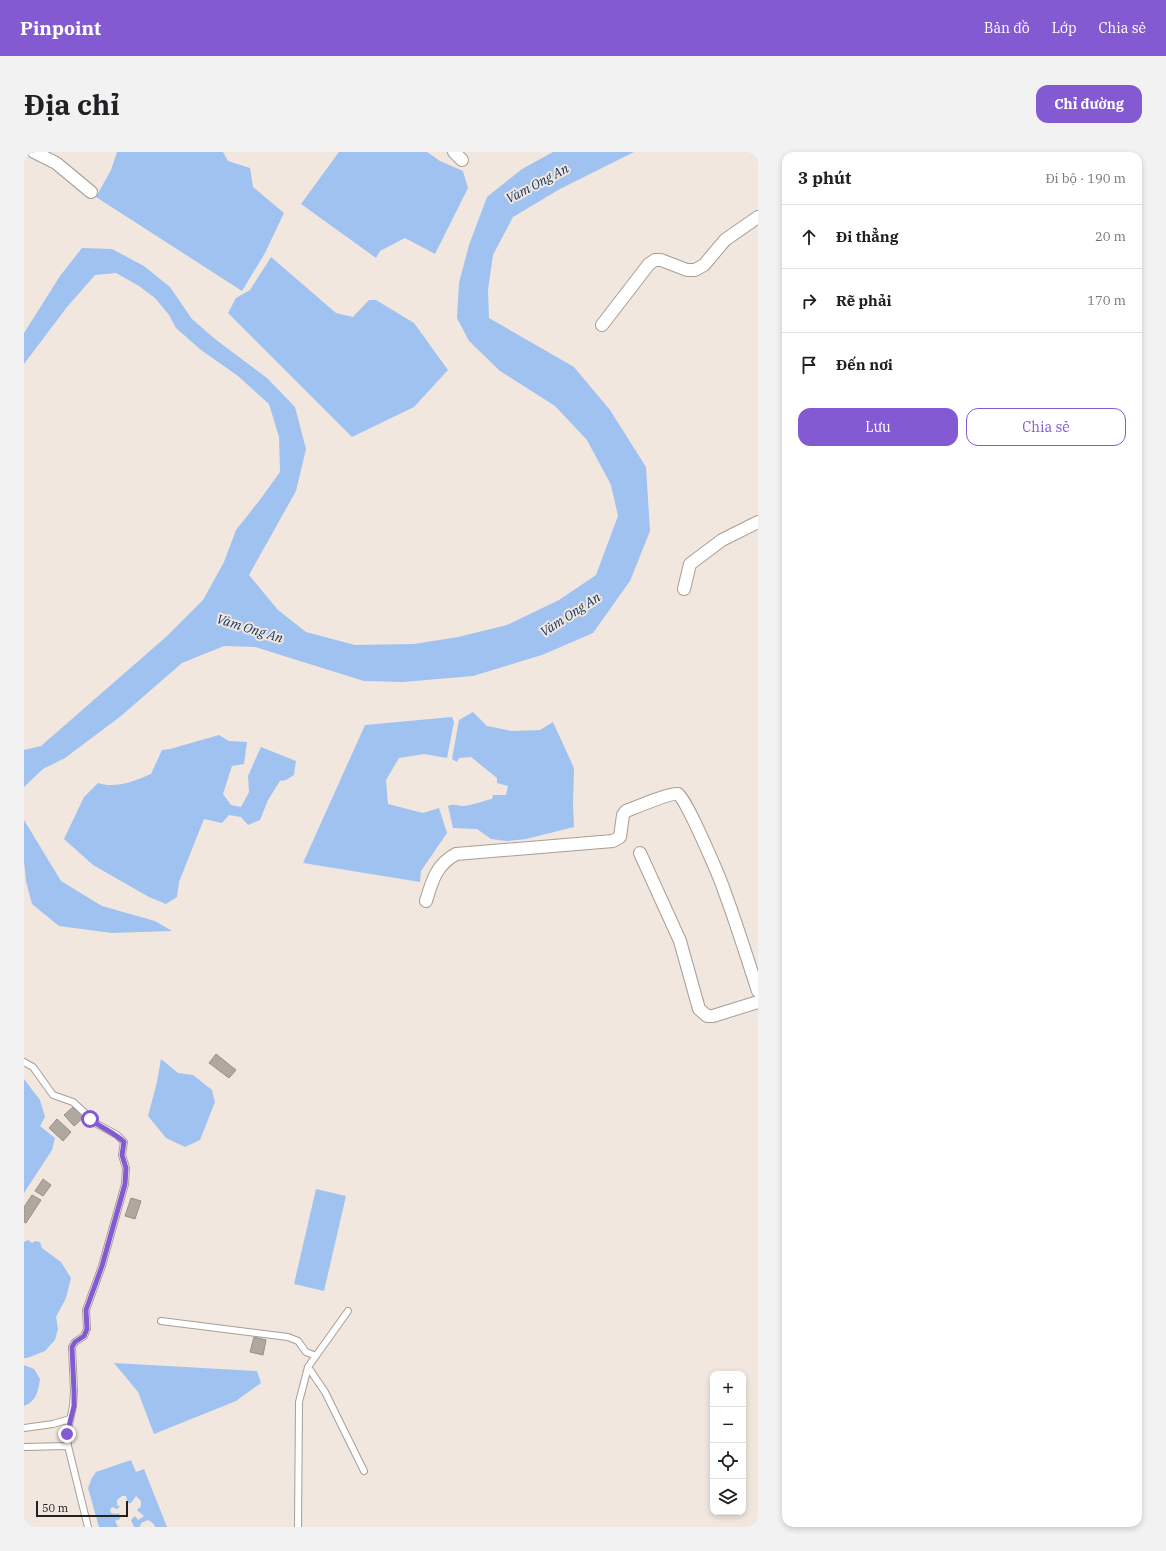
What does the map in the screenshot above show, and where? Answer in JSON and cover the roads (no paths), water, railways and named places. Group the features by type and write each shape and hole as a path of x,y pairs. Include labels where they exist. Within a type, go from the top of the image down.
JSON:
{"street":[{"path":"34,152 56,163 91,192"},
{"path":"602,325 649,264 655,260 661,260 687,270 695,270 704,265 725,240 758,217"},
{"path":"684,589 690,564 722,540 758,522"},
{"path":"426,901 433,878 438,870 450,857 456,854 613,841 620,837 623,815 626,811 667,796 678,794 688,809 725,892 758,991"},
{"path":"640,853 680,941 699,1009 707,1016 713,1016 758,1002"}],"lane":[{"path":"24,1062 34,1067 53,1095 73,1102 97,1124 117,1135 124,1142 122,1155 126,1168 125,1184 102,1266 86,1310 87,1329 84,1336 75,1342 72,1347 74,1406 67,1434 68,1446 88,1527"},
{"path":"298,1527 299,1402 308,1367 348,1311"},
{"path":"160,1321 288,1337 298,1341 306,1352 316,1356"},
{"path":"308,1367 325,1392 364,1471"},
{"path":"24,1428 53,1424 70,1419"},
{"path":"24,1448 68,1446"}],"water":[{"path":"117,152 223,152 228,161 250,168 253,187 284,213 265,253 242,291 96,197 111,170"},
{"path":"339,152 427,152 440,161 463,171 468,188 435,254 405,238 380,251 376,258 301,204"},
{"name":"Vàm Ong An","path":"553,152 634,152 560,189 513,217 493,255 488,290 489,318 574,367 610,410 646,467 650,531 630,581 593,633 542,655 473,676 403,682 364,681 255,647 224,646 182,663 121,716 65,758 43,769 24,787 24,750 41,746 167,636 203,600 224,562 236,530 280,472 279,437 269,404 238,376 201,350 176,328 169,315 155,298 139,286 116,273 95,275 67,307 24,364 24,333 60,276 82,248 112,249 144,266 170,287 192,319 215,339 267,378 295,407 306,449 296,491 249,575 278,610 306,632 355,645 414,644 458,637 507,625 559,600 596,575 618,516 611,485 587,440 555,406 500,371 469,341 457,318 459,283 469,245 487,197 522,169"},
{"path":"271,257 336,313 353,317 369,300 376,300 414,323 448,370 414,407 352,437 228,313 236,298 250,290"},
{"path":"473,712 487,726 512,731 540,730 553,722 574,768 574,827 526,839 507,841 491,839 477,829 453,828 448,806 462,806 492,799 493,795 506,795 508,786 497,783 497,778 471,757 459,758 457,762 452,759 459,720"},
{"path":"452,717 454,722 447,758 424,754 399,758 386,780 388,804 423,813 439,808 447,833 421,871 420,882 303,863 365,725"},
{"path":"219,735 229,741 247,742 244,764 232,766 223,794 231,805 241,807 249,792 248,776 261,747 296,761 294,775 286,780 280,781 268,800 260,820 248,825 241,817 229,815 222,823 204,819 179,882 177,897 166,904 149,897 93,865 64,839 84,797 98,783 105,785 119,785 151,774 162,750"},
{"path":"24,820 61,881 102,906 155,921 172,931 112,933 59,926 32,904 26,881 24,861"},
{"path":"161,1059 178,1073 193,1075 212,1090 215,1102 200,1140 185,1147 166,1138 148,1116 157,1082"},
{"path":"24,1079 40,1100 45,1117 40,1126 55,1138 52,1150 24,1193"},
{"path":"316,1189 346,1196 324,1291 294,1284"},
{"path":"28,1240 32,1243 35,1241 40,1242 42,1248 61,1262 71,1278 66,1298 56,1317 58,1329 55,1340 45,1351 24,1358 24,1242"},
{"path":"114,1363 257,1371 261,1383 236,1401 154,1434 138,1392"},
{"path":"24,1365 34,1369 40,1379 36,1395 32,1401 24,1406"},
{"path":"131,1460 136,1472 144,1469 167,1527 155,1527 154,1524 148,1520 141,1523 140,1527 134,1527 131,1520 135,1516 138,1520 144,1516 137,1510 141,1506 141,1501 136,1496 131,1503 128,1503 126,1496 122,1496 117,1500 117,1505 120,1507 116,1509 113,1507 110,1509 111,1513 119,1513 120,1519 115,1521 118,1527 99,1527 88,1488 92,1478 96,1472"}]}
